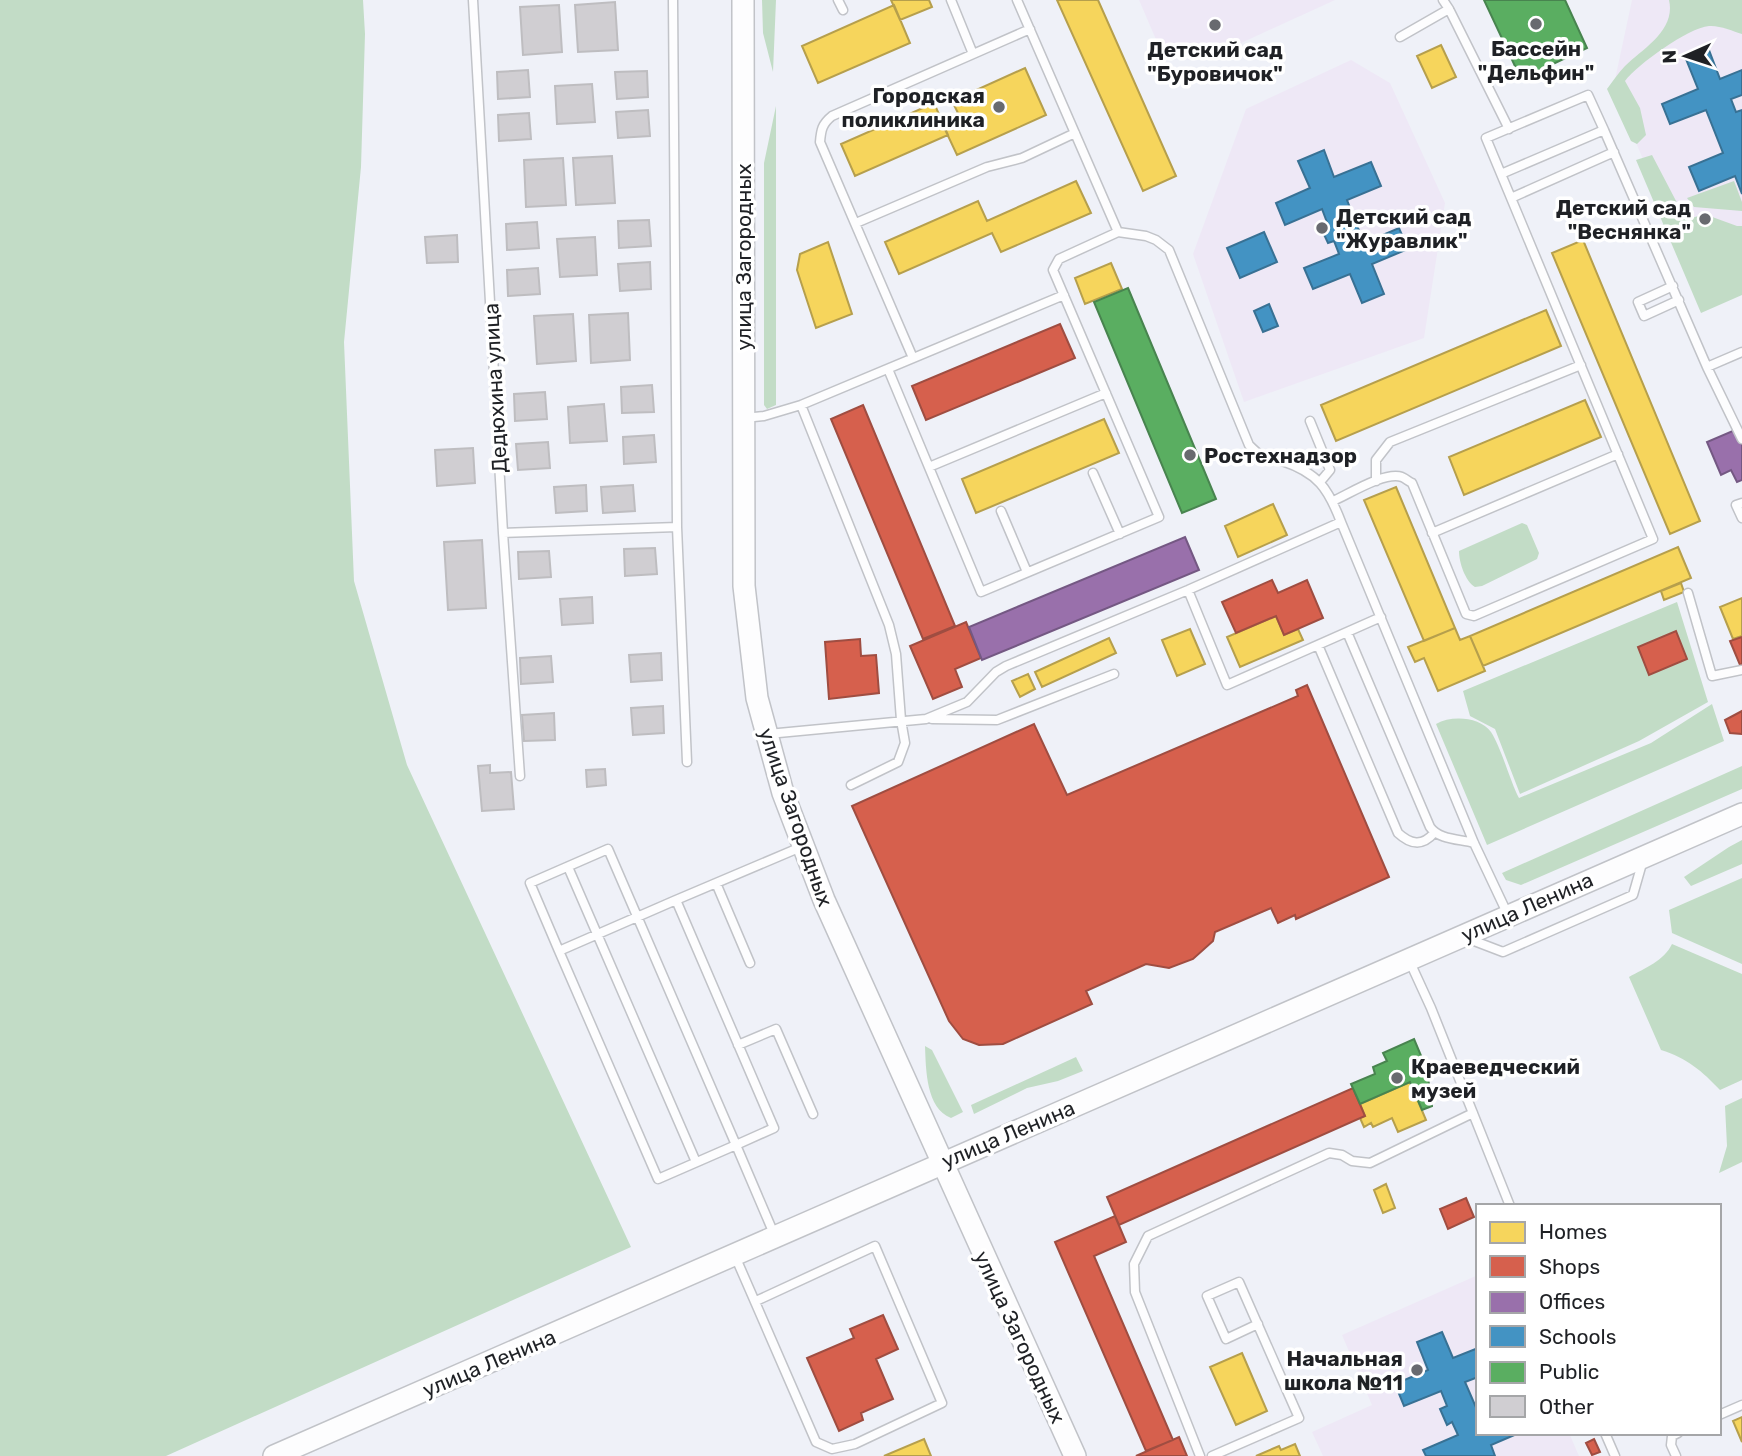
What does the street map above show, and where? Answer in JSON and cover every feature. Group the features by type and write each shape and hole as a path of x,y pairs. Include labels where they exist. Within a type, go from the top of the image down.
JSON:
{"main road":[{"name":"улица Загородных","path":"743,0 744,586 751,660 765,734 783,793 824,901 1075,1456"},
{"name":"улица Ленина","path":"274,1456 307,1446 941,1163 1742,814"}],"lane":[{"name":"Дедюхина улица","path":"473,0 503,533 520,776"},
{"path":"673,0 677,527 687,762"},
{"path":"838,0 842,10"},
{"path":"951,0 973,54"},
{"path":"1017,0 1118,232"},
{"path":"1443,0 1509,129"},
{"path":"1399,37 1449,9"},
{"path":"913,358 821,142 824,123 832,116 1030,29"},
{"path":"1333,501 1391,477 1402,477 1412,483 1466,614 1474,616 1653,539 1486,138 1588,95 1707,367 1742,439"},
{"path":"1501,174 1604,130"},
{"path":"856,223 987,167 1022,158 1075,133"},
{"path":"1511,198 1614,152"},
{"path":"888,369 981,592 1120,534 1159,517 1053,270 1059,259 1118,232 1146,236 1169,250 1249,445 1261,457 1303,468 1320,482 1333,501 1474,843 1508,915"},
{"path":"1673,286 1638,302 1644,316 1679,300"},
{"path":"742,418 764,416 801,405 1064,295"},
{"path":"1707,367 1742,352"},
{"path":"1376,481 1376,460 1390,442 1581,365"},
{"path":"929,467 1106,393"},
{"path":"801,405 889,625 896,654 905,743 898,762 851,785"},
{"path":"1310,421 1330,470 1320,482"},
{"path":"1432,533 1618,454"},
{"path":"1093,473 1120,534"},
{"path":"1742,503 1737,505 1742,518"},
{"path":"1001,511 1027,572"},
{"path":"926,719 967,702 996,672 1006,666 1341,522"},
{"path":"503,533 677,527"},
{"path":"1188,590 1227,685 1381,617"},
{"path":"1688,593 1712,676 1742,670"},
{"path":"1347,632 1434,833"},
{"path":"1318,645 1398,833 1407,841 1416,844 1428,841 1434,833"},
{"path":"765,734 901,720 997,720 1114,674"},
{"path":"1434,833 1474,843"},
{"path":"559,951 803,846"},
{"path":"676,900 774,1128 736,1145 658,1179 530,883 608,849 638,917 736,1145 775,1237"},
{"path":"1461,936 1503,952 1633,895 1643,857"},
{"path":"568,867 696,1162"},
{"path":"716,883 750,963"},
{"path":"1409,960 1431,1008 1509,1204"},
{"path":"738,1045 776,1029 813,1114"},
{"path":"1200,1456 1135,1292 1134,1264 1147,1236 1329,1153 1342,1155 1352,1161 1370,1163 1473,1113"},
{"path":"735,1255 816,1442 832,1449 855,1444 942,1403 875,1246 756,1301"},
{"path":"1212,1456 1299,1418 1258,1324 1239,1282 1207,1296 1226,1339 1258,1324"},
{"path":"1721,1414 1742,1405"},
{"path":"1606,1435 1615,1456"},
{"path":"1674,1435 1671,1445 1676,1456"}],"shaded area":[{"name":"Детский сад \"Буровичок\"","path":"1139,0 1335,0 1228,49 1164,58"},
{"name":"Детский сад \"Веснянка\"","path":"1632,0 1742,0 1742,291 1706,306 1613,89"},
{"name":"Детский сад \"Журавлик\"","path":"1351,60 1390,83 1445,203 1424,338 1244,402 1193,254 1246,109"},
{"name":"Начальная школа №11","path":"1476,1276 1476,1435 1570,1435 1579,1456 1323,1456 1312,1432 1372,1405 1342,1335"}],"green space":[{"path":"0,0 363,0 365,34 361,167 344,342 354,581 407,765 631,1247 166,1456 0,1456"},
{"path":"762,0 776,0 773,72 763,33"},
{"path":"1669,0 1742,0 1742,34 1717,26 1700,28 1664,48 1631,74 1625,81 1640,108 1646,135 1637,144 1631,141 1607,89 1622,69 1657,38 1668,20"},
{"path":"776,106 776,405 767,409 764,405 764,163"},
{"path":"1652,155 1686,220 1704,214 1742,226 1742,295 1701,313 1636,160"},
{"path":"1734,181 1742,202 1742,211 1694,207 1687,198"},
{"path":"1522,523 1527,525 1539,553 1537,559 1475,587 1463,571 1459,551"},
{"path":"1677,602 1708,702 1639,741 1520,794 1495,729 1470,716 1463,691"},
{"path":"1712,704 1724,741 1487,845 1436,724 1450,719 1465,719 1486,727 1498,746 1519,798 1651,743"},
{"path":"1742,766 1742,789 1521,885 1506,880 1502,873"},
{"path":"1742,840 1742,864 1691,886 1684,877 1729,847"},
{"path":"1742,878 1742,964 1672,933 1669,910"},
{"path":"1672,944 1742,974 1742,1080 1720,1090 1694,1066 1661,1050 1629,977 1659,960"},
{"path":"925,1046 932,1050 963,1112 951,1118 943,1113 932,1097 927,1077"},
{"path":"1076,1057 1083,1071 1058,1081 1027,1088 974,1114 971,1105"},
{"path":"1742,1098 1742,1162 1719,1173 1727,1146 1725,1106"}],"building: Homes":[{"path":"891,0 929,0 932,7 900,20"},
{"path":"1057,0 1098,0 1176,176 1143,191"},
{"path":"894,5 910,43 818,83 802,46"},
{"path":"1441,45 1456,77 1432,88 1417,56"},
{"name":"Городская поликлиника","path":"1025,68 1046,115 957,155 941,121 958,113 952,101"},
{"path":"934,103 948,135 855,176 841,144"},
{"path":"1076,181 1091,213 1001,252 992,233 899,274 885,242 978,201 987,221"},
{"path":"1583,240 1700,521 1670,534 1552,253"},
{"path":"828,242 852,314 816,328 797,270 800,254"},
{"path":"1111,263 1122,289 1085,304 1075,278"},
{"path":"1546,310 1561,346 1336,441 1321,405"},
{"path":"1585,400 1601,437 1464,495 1449,457"},
{"path":"1104,419 1119,453 976,513 962,479"},
{"path":"1396,487 1455,628 1424,641 1364,500"},
{"path":"1273,504 1287,535 1238,557 1225,526"},
{"path":"1678,547 1691,578 1483,666 1470,636"},
{"path":"1681,583 1684,592 1664,600 1661,591"},
{"path":"1742,598 1742,636 1733,639 1720,607"},
{"path":"1276,616 1284,635 1298,629 1303,640 1240,667 1227,637"},
{"path":"1455,628 1460,640 1470,636 1485,671 1438,691 1424,658 1415,662 1408,647"},
{"path":"1190,629 1205,664 1177,676 1162,640"},
{"path":"1109,638 1116,653 1042,687 1035,672"},
{"path":"1028,674 1035,689 1020,697 1012,681"},
{"path":"1410,1082 1426,1120 1398,1132 1392,1118 1373,1127 1371,1123 1364,1127 1360,1118 1365,1116 1360,1104"},
{"path":"1386,1184 1395,1208 1383,1213 1374,1190"},
{"path":"1242,1353 1267,1411 1236,1425 1210,1367"},
{"path":"1742,1417 1742,1442 1733,1421"},
{"path":"924,1439 931,1456 884,1456"},
{"path":"1295,1444 1300,1456 1256,1456 1279,1446 1281,1450"}],"building: Shops":[{"path":"1060,324 1075,358 926,420 912,386"},
{"path":"863,405 955,626 923,639 831,419"},
{"path":"1272,580 1278,593 1307,580 1323,618 1284,635 1276,616 1236,633 1222,602"},
{"path":"966,622 981,658 955,669 962,687 933,699 910,646"},
{"path":"1676,631 1687,659 1649,675 1638,647"},
{"path":"1742,637 1742,664 1740,665 1730,641"},
{"path":"860,639 861,656 876,655 879,693 829,699 825,642"},
{"path":"1307,685 1389,877 1296,919 1295,915 1278,923 1271,908 1215,932 1213,941 1193,959 1169,968 1146,964 1086,991 1092,1004 1003,1044 979,1045 963,1039 949,1021 852,806 1034,724 1067,795 1298,696 1296,690"},
{"path":"1742,711 1742,734 1730,733 1725,720"},
{"path":"1353,1088 1365,1116 1119,1225 1107,1197"},
{"path":"1466,1198 1474,1217 1448,1229 1440,1209"},
{"path":"1115,1216 1126,1242 1094,1256 1173,1440 1146,1451 1055,1242"},
{"path":"883,1315 898,1349 876,1359 893,1399 861,1413 863,1420 839,1431 807,1358 854,1338 850,1329"},
{"path":"1179,1437 1187,1456 1136,1456"},
{"path":"1594,1439 1600,1452 1592,1455 1586,1443"}],"building: Offices":[{"path":"1735,430 1742,445 1742,480 1737,482 1731,470 1721,475 1707,442"},
{"path":"1185,537 1199,570 982,660 969,627"}],"building: Schools":[{"path":"1709,50 1720,79 1742,70 1742,95 1731,99 1736,112 1742,110 1742,194 1735,176 1699,191 1689,167 1723,153 1706,110 1670,124 1662,104 1698,89 1686,59"},
{"path":"1324,150 1334,177 1371,162 1381,186 1347,200 1364,243 1399,228 1408,249 1372,264 1384,294 1362,303 1350,274 1313,289 1304,268 1339,254 1334,241 1328,243 1321,228 1328,225 1322,209 1285,225 1276,203 1310,188 1298,161"},
{"path":"1264,232 1277,262 1240,278 1227,248"},
{"path":"1269,304 1278,326 1263,332 1254,311"},
{"path":"1442,1332 1453,1358 1476,1349 1476,1378 1465,1382 1476,1407 1476,1435 1514,1435 1491,1445 1495,1456 1426,1456 1423,1450 1458,1435 1452,1422 1447,1425 1440,1409 1447,1406 1441,1391 1404,1406 1395,1384 1428,1370 1417,1342"}],"building: Public":[{"name":"Бассейн \"Дельфин\"","path":"1484,0 1565,0 1587,48 1521,79"},
{"path":"1128,288 1216,499 1182,513 1094,302"},
{"name":"Краеведческий музей","path":"1414,1039 1427,1070 1432,1106 1422,1110 1410,1082 1360,1104 1351,1084 1375,1074 1373,1067 1387,1061 1383,1053"}],"building: Other":[{"path":"615,2 618,50 578,52 575,5"},
{"path":"559,5 562,52 523,55 520,7"},
{"path":"528,70 530,97 498,99 497,72"},
{"path":"647,71 648,97 617,99 615,72"},
{"path":"592,84 595,122 557,124 555,86"},
{"path":"648,110 650,136 618,138 616,112"},
{"path":"529,113 531,139 499,141 498,115"},
{"path":"612,156 615,203 576,205 573,158"},
{"path":"563,158 566,205 526,207 524,160"},
{"path":"649,220 651,246 619,248 618,221"},
{"path":"537,222 539,248 507,250 506,224"},
{"path":"457,235 458,262 427,263 425,237"},
{"path":"595,237 597,275 560,277 557,239"},
{"path":"650,262 651,289 620,291 618,264"},
{"path":"538,268 540,294 508,296 507,270"},
{"path":"628,313 630,360 591,363 589,315"},
{"path":"573,314 576,361 537,364 534,316"},
{"path":"652,385 654,412 622,413 621,387"},
{"path":"545,392 547,419 515,421 514,394"},
{"path":"604,404 607,441 570,443 568,407"},
{"path":"654,435 656,462 624,464 623,437"},
{"path":"548,442 550,468 518,470 516,444"},
{"path":"473,448 475,483 437,486 435,450"},
{"path":"586,485 587,511 556,513 554,487"},
{"path":"633,485 635,511 603,513 601,487"},
{"path":"482,540 486,608 448,610 444,542"},
{"path":"655,548 657,574 625,576 624,549"},
{"path":"549,551 551,577 519,579 518,552"},
{"path":"592,597 593,623 562,625 560,599"},
{"path":"661,653 662,680 631,682 629,655"},
{"path":"551,656 553,682 521,684 520,658"},
{"path":"663,706 664,733 633,735 631,708"},
{"path":"554,713 555,740 524,741 522,715"},
{"path":"490,765 490,773 511,772 514,809 482,811 478,766"},
{"path":"605,769 606,785 587,787 586,770"}],"place":[{"name":"Бассейн \"Дельфин\"","path":"1536,24"},
{"name":"Детский сад \"Буровичок\"","path":"1215,25"},
{"name":"Городская поликлиника","path":"999,107"},
{"name":"Детский сад \"Веснянка\"","path":"1705,219"},
{"name":"Детский сад \"Журавлик\"","path":"1322,228"},
{"name":"Ростехнадзор","path":"1190,455"},
{"name":"Краеведческий музей","path":"1397,1078"},
{"name":"Начальная школа №11","path":"1417,1370"}]}
